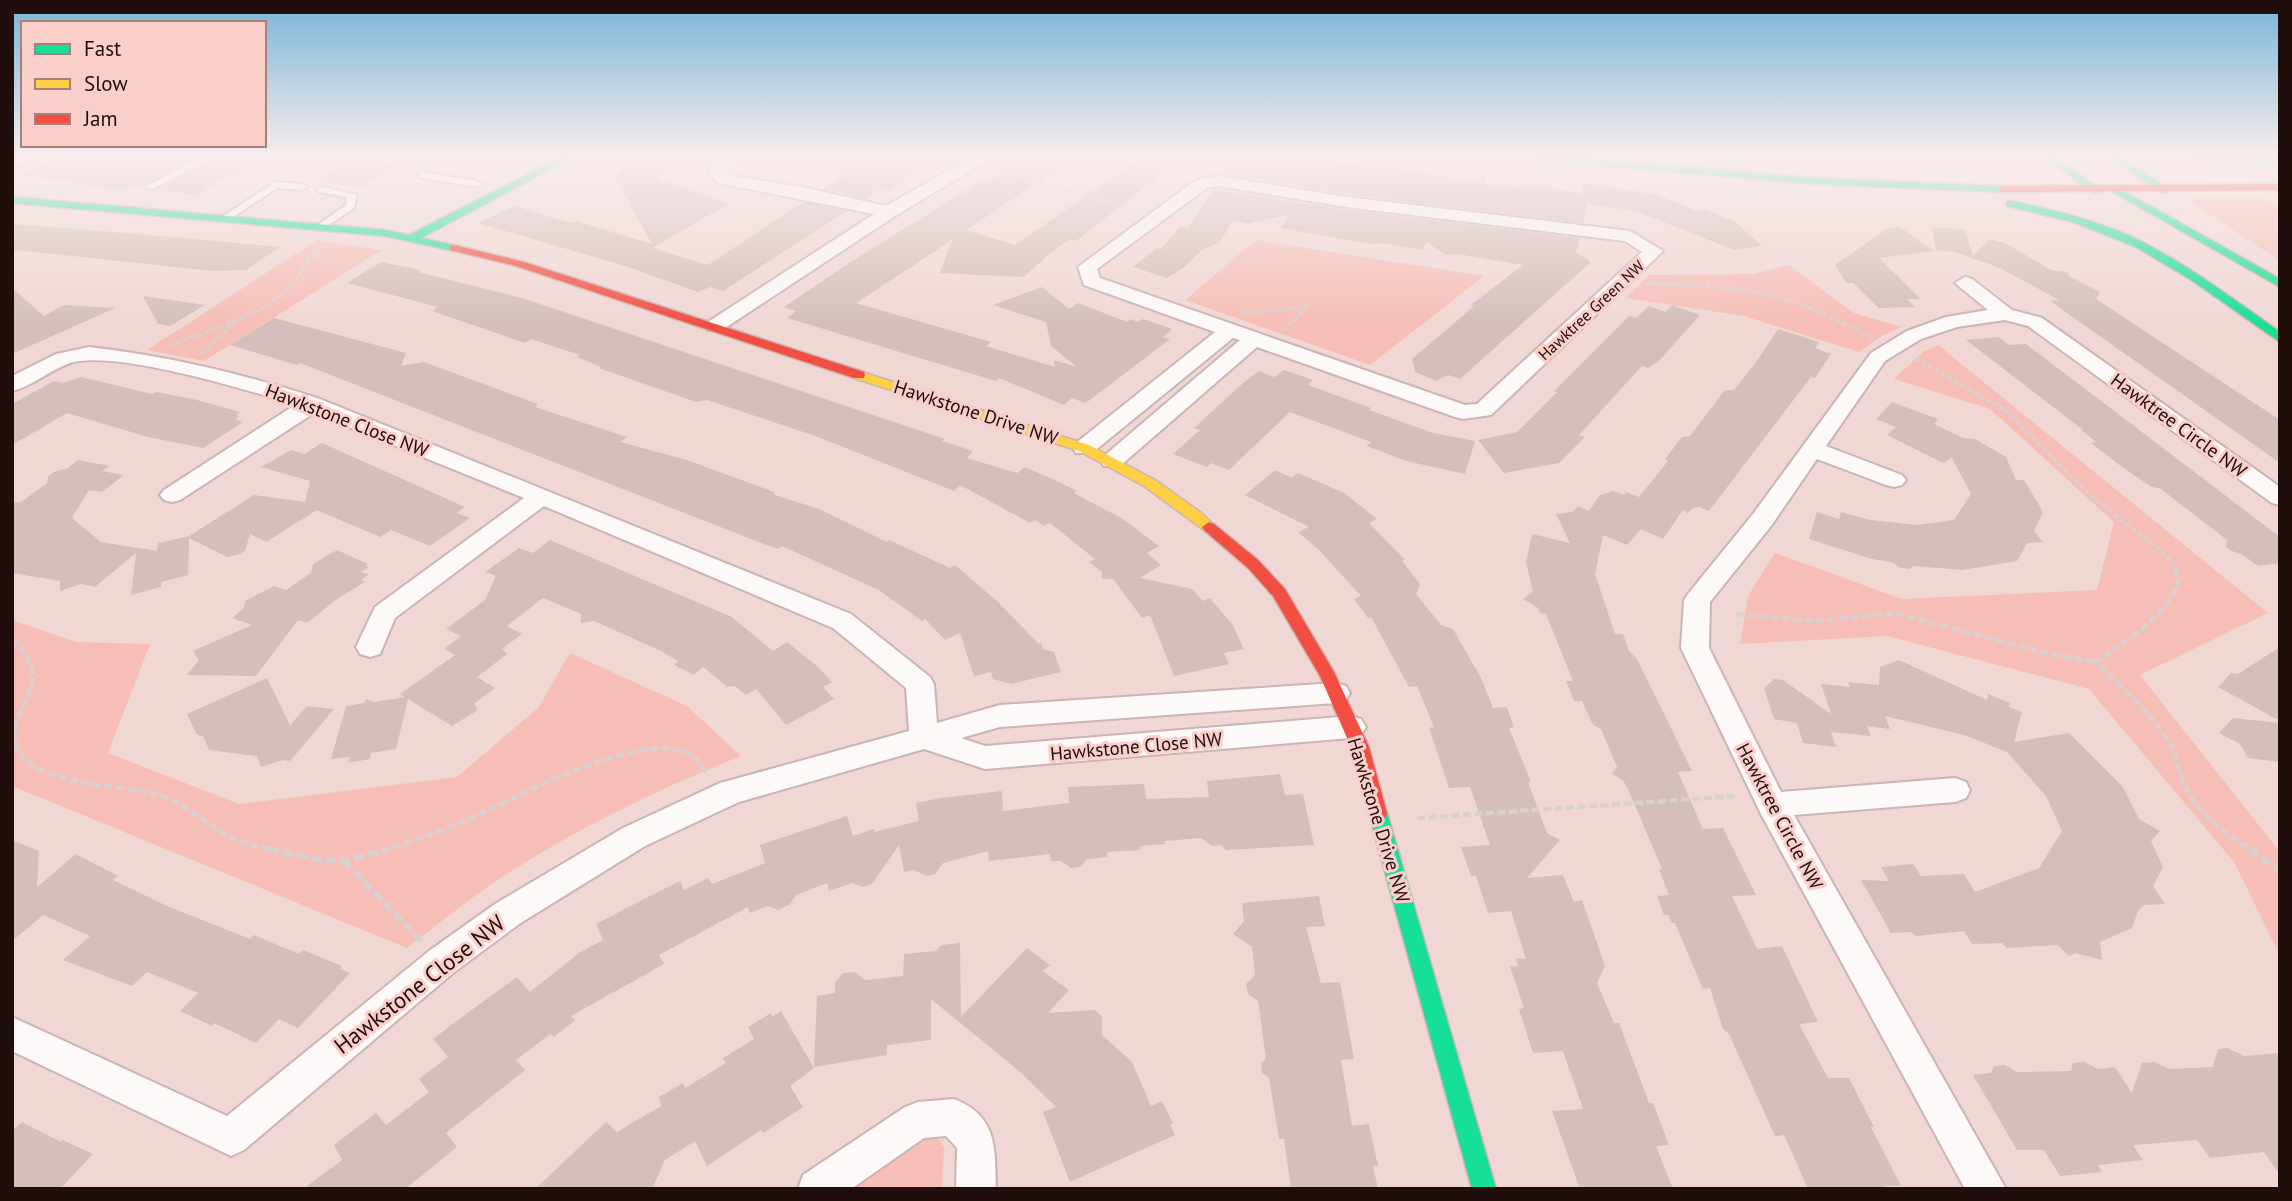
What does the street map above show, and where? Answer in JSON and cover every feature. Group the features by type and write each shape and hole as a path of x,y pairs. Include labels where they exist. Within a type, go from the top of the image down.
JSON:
{"main road":[{"name":"Hawkstone Drive NW","path":"177,213 385,233 520,264 1084,448 1112,461 1184,505 1254,564 1285,603 1352,727 1484,1189"},
{"path":"412,239 462,213"},
{"path":"2046,213 2079,221 2139,245 2172,264 2280,338"},
{"path":"2134,213 2140,222"},
{"path":"2169,213 2280,284"},
{"path":"385,233 403,223"},
{"path":"2161,238 2280,324"},
{"path":"2245,245 2280,268"}],"street":[{"path":"715,326 887,213"},
{"name":"Hawktree Green NW","path":"1162,213 1087,267 1091,281 1233,321 1266,337 1463,412 1483,410 1654,251 1630,236 1438,213"},
{"name":"Hawktree Circle NW","path":"1965,283 2005,314"},
{"name":"Hawktree Circle NW","path":"1987,1189 1772,805 1695,648 1697,600 1762,520 1864,375 1885,352 1914,335 1954,321 2005,314 2035,322 2280,498"},
{"path":"1084,448 1233,321"},
{"path":"1112,461 1266,337"},
{"name":"Hawkstone Close NW","path":"12,385 63,358 89,353 183,368 252,384 312,404 842,621 919,684 924,737"},
{"path":"172,495 312,404"},
{"path":"1812,449 1894,480"},
{"path":"370,647 384,613 542,496"},
{"name":"Hawkstone Close NW","path":"12,1033 231,1137 441,962 507,914 634,837 731,792 1000,716 1336,693"},
{"name":"Hawkstone Close NW","path":"924,737 985,758 1352,727"},
{"path":"1772,805 1955,790"},
{"path":"817,1189 918,1119 954,1117 976,1141 976,1189"}],"lane":[{"path":"227,217 233,213"},
{"path":"321,227 341,213"}],"path":[{"path":"197,358 239,319 291,287 299,266 307,257 326,248"},
{"path":"1635,282 1741,290 1780,297 1806,306 1875,339"},
{"path":"1266,337 1304,309 1308,303"},
{"path":"1233,321 1304,309"},
{"path":"160,348 239,319"},
{"path":"1908,354 2008,412 2042,444 2061,468 2166,555 2177,569 2177,587 2156,617 2096,662"},
{"path":"1735,614 1814,621 1895,612 2050,654 2096,662 2141,706 2170,743 2181,779 2198,806 2219,826 2280,871"},
{"path":"12,638 27,649 32,661 34,676 17,726 16,741 19,752 34,766 69,778 156,793 180,803 231,837 253,845 344,862 425,838 579,769 612,759 645,752 678,750 695,757 706,772"},
{"path":"1412,818 1738,796"},
{"path":"344,862 421,941"}],"shaded area":[{"path":"2208,213 2280,213 2280,261"},
{"path":"317,240 382,250 204,361 147,350"},
{"path":"1256,240 1484,276 1370,365 1185,300"},
{"path":"1789,265 1854,313 1901,327 1859,352 1744,316 1626,298 1649,275 1754,274"},
{"path":"1938,345 2268,613 2140,675 2280,852 2280,956 2234,862 2089,689 1887,636 1740,644 1748,596 1775,553 1902,599 2097,590 2114,522 1990,409 1894,379 1923,352"},
{"path":"12,620 76,642 150,644 108,753 239,804 457,777 538,708 570,653 687,706 741,756 645,798 552,846 493,883 407,948 12,786"},
{"path":"937,1137 944,1147 942,1189 851,1189 924,1138"}],"building":[{"path":"500,213 538,213 571,223 576,221 652,244 635,213 712,213 652,248 708,265 786,213 844,213 723,291 710,287 698,292 622,265 478,223"},
{"path":"930,213 992,213 966,230 1015,245 1061,213 1112,213 1076,241 1070,239 1050,253 1024,277 940,273 952,240 856,303 991,342 986,346 1055,367 1054,360 1077,367 1051,346 1046,322 993,305 1042,287 1069,309 1078,303 1127,322 1130,319 1138,322 1143,319 1172,329 1163,337 1170,339 1090,400 1085,403 1072,398 1064,405 999,378 996,381 787,318 796,311 784,307"},
{"path":"1198,213 1371,213 1580,238 1576,252 1591,262 1460,379 1448,375 1436,381 1415,372 1412,359 1473,307 1472,304 1523,265 1458,254 1446,255 1426,242 1423,250 1383,243 1370,244 1281,228 1289,214 1248,224 1233,221 1219,243 1203,249 1183,268 1167,278 1133,267 1157,248 1161,249 1180,227 1188,228"},
{"path":"1502,213 1585,213 1583,223"},
{"path":"1641,213 1714,213 1735,222 1762,246 1734,250"},
{"path":"12,224 280,247 246,270 213,271 16,250 12,253"},
{"path":"1900,227 1934,251 1879,258 1921,299 1907,299 1915,307 1879,308 1853,283 1846,283 1835,265 1888,228"},
{"path":"1932,227 1965,230 1973,256 1990,239 2005,243 2051,270 2068,272 2069,276 2100,292 2096,299 2280,420 2280,463 2050,301 2059,300 2000,268 1955,252 1936,250"},
{"path":"381,262 421,270 418,272 522,298 945,439 942,441 973,451 967,458 1017,473 1025,467 1061,483 1077,491 1074,493 1123,519 1159,546 1147,553 1161,565 1140,578 1192,589 1203,601 1210,598 1232,624 1244,649 1224,653 1229,664 1174,676 1150,615 1142,618 1113,579 1102,579 1102,572 1089,562 1095,559 1050,523 1044,526 1035,520 1030,523 960,485 954,491 818,437 707,400 696,402 599,368 601,367 577,357 580,355 531,339 525,343 432,311 438,307 347,283"},
{"path":"12,288 44,316 64,305 115,308 12,354"},
{"path":"143,296 205,305 170,326 158,324"},
{"path":"1672,305 1700,315 1658,362 1648,368 1642,366 1579,435 1585,437 1559,463 1504,473 1478,440 1517,432 1629,316 1636,318 1649,306 1665,312"},
{"path":"274,318 406,353 401,366 424,362 538,404 535,407 627,437 620,442 687,460 774,492 775,495 819,509 887,542 889,540 950,568 955,565 1041,643 1043,649 1054,652 1061,672 1011,684 993,679 991,672 974,676 960,633 945,640 925,619 922,621 879,590 782,546 778,549 769,546 300,363 297,365 230,345"},
{"path":"1778,329 1819,342 1815,348 1831,354 1815,378 1811,377 1709,511 1699,507 1688,513 1683,510 1663,539 1641,529 1627,545 1603,535 1595,574 1615,634 1623,634 1629,651 1637,659 1692,771 1678,772 1703,829 1723,828 1756,895 1732,896 1757,949 1782,946 1818,1022 1799,1024 1828,1078 1849,1078 1874,1127 1871,1127 1901,1186 1884,1186 1886,1189 1808,1189 1784,1135 1775,1136 1729,1034 1723,1029 1710,988 1703,989 1675,923 1672,923 1668,915 1664,915 1657,896 1669,895 1659,869 1662,869 1629,791 1623,780 1612,774 1617,767 1601,729 1593,725 1582,701 1574,701 1566,681 1573,681 1546,614 1540,613 1538,608 1523,599 1533,592 1526,562 1532,534 1570,543 1556,514 1572,512 1578,506 1589,511 1600,495 1613,491 1639,497 1668,461 1665,459 1682,437 1690,436 1725,390 1734,390"},
{"path":"1999,337 2009,345 2026,344 2280,537 2280,563 2258,566 2226,547 2227,540 2161,489 2150,486 2118,464 2091,443 2096,442 2083,430 1966,340"},
{"path":"1284,370 1313,380 1308,385 1371,408 1369,410 1433,433 1475,441 1465,474 1406,461 1367,446 1371,442 1290,412 1229,470 1211,463 1207,467 1173,454 1200,430 1194,428 1259,371 1274,377"},
{"path":"81,377 152,394 157,392 197,400 240,412 236,415 240,416 235,419 243,422 203,448 148,437 67,413 12,445 12,404 54,381 63,383"},
{"path":"1892,402 1938,419 1934,424 1963,438 1975,439 2006,457 2016,480 2024,480 2043,512 2034,531 2043,542 2027,543 2017,561 1962,570 1914,566 1909,569 1901,568 1891,562 1872,559 1809,539 1817,512 1839,519 1841,512 1870,520 1917,525 1954,520 1971,494 1952,458 1943,463 1887,435 1896,427 1876,419"},
{"path":"322,443 465,507 457,513 470,518 430,546 391,530 380,537 317,510 266,542 250,534 245,551 237,555 227,557 189,538 188,575 161,582 161,587 131,595 136,553 95,587 81,584 60,591 60,581 12,573 12,503 21,502 47,483 48,476 68,468 78,460 110,466 102,471 124,475 102,492 89,490 72,518 101,542 157,551 158,543 189,536 254,495 305,502 310,481 261,467 291,450 304,454"},
{"path":"1275,470 1292,478 1298,473 1344,493 1377,519 1369,523 1405,560 1402,561 1420,584 1416,594 1441,625 1453,629 1481,678 1493,708 1507,707 1514,727 1509,728 1531,782 1528,782 1547,833 1560,840 1527,878 1563,875 1574,902 1582,900 1605,966 1597,983 1614,1023 1619,1023 1649,1103 1653,1103 1669,1145 1656,1146 1673,1189 1580,1189 1552,1111 1583,1109 1563,1051 1533,1053 1519,1009 1524,1008 1510,967 1518,966 1516,958 1526,959 1511,911 1488,913 1476,876 1471,876 1461,847 1490,845 1470,787 1449,788 1429,728 1434,727 1417,686 1409,687 1371,617 1368,618 1354,599 1361,596 1318,549 1298,532 1309,527 1245,495"},
{"path":"550,540 732,617 773,651 787,642 832,682 823,687 834,699 786,725 756,689 746,695 735,686 727,687 703,667 694,675 674,665 678,661 661,651 594,621 581,623 581,614 543,598 507,626 522,634 502,649 507,654 477,677 495,688 474,704 478,710 452,726 408,699 396,749 371,753 370,759 348,763 350,757 331,759 346,706 365,703 366,699 374,702 405,697 400,694 455,655 444,649 461,636 446,629 485,600 496,576 485,572 519,548 533,553"},
{"path":"337,550 368,564 366,566 369,567 361,572 369,574 361,580 365,582 337,599 307,623 298,620 256,676 187,675 199,660 193,651 252,625 232,618 244,608 245,601 274,586 286,590 311,573 313,564"},
{"path":"2280,647 2280,721 2218,687 2231,673 2238,674"},
{"path":"1899,660 1987,700 1988,694 2010,703 2009,707 2022,712 2014,742 2069,733 2123,787 2139,819 2160,831 2151,841 2163,867 2153,886 2165,904 2144,905 2138,911 2132,928 2100,942 2102,960 2075,953 2069,956 2058,945 2007,948 2002,943 1972,944 1964,931 1917,936 1910,932 1891,933 1861,880 1889,881 1881,867 1913,864 1921,876 1964,874 1975,892 2039,868 2062,831 2046,796 2007,752 1964,735 1885,716 1890,729 1867,726 1871,736 1831,732 1836,747 1803,743 1797,723 1774,719 1764,688 1774,679 1783,680 1831,714 1821,684 1850,687 1848,682 1879,685 1880,667"},
{"path":"267,678 290,725 307,706 334,709 290,761 283,760 261,767 257,756 209,750 203,736 197,735 187,714"},
{"path":"2233,718 2280,723 2280,762 2248,758 2240,744 2219,733"},
{"path":"1280,774 1285,795 1303,794 1314,845 1226,850 1221,845 1212,846 1201,838 1165,841 1165,844 1140,846 1140,850 1107,852 1107,857 1087,859 1080,867 1071,868 1061,861 1051,861 1050,854 989,861 988,851 943,863 935,874 927,876 914,870 904,872 899,845 872,884 863,887 852,883 829,891 827,883 796,895 789,905 778,910 768,906 750,913 748,907 659,955 664,964 571,1016 575,1020 554,1037 550,1034 516,1060 525,1070 446,1133 457,1147 405,1189 303,1189 342,1160 334,1145 376,1113 386,1125 429,1092 419,1079 448,1057 433,1039 466,1014 517,977 530,992 579,953 603,940 596,924 646,898 680,881 684,890 708,878 712,884 765,863 760,845 847,816 853,836 874,829 874,832 919,821 916,803 941,798 1002,791 1003,811 1069,803 1068,787 1144,784 1146,799 1209,797 1207,781"},
{"path":"12,840 39,851 37,887 76,854 118,876 113,880 167,906 250,939 254,935 299,954 303,950 342,966 340,969 350,973 298,1028 279,1019 256,1043 214,1023 212,1026 180,1011 198,993 147,972 132,986 63,960 90,936 43,915 12,941"},
{"path":"1319,896 1325,926 1306,927 1321,983 1340,982 1354,1059 1341,1060 1352,1126 1369,1124 1378,1166 1373,1166 1378,1189 1291,1189 1284,1139 1279,1139 1269,1078 1262,1073 1261,1063 1266,1059 1258,1001 1248,994 1246,984 1255,975 1252,947 1233,934 1244,921 1242,903"},
{"path":"960,943 961,1017 1027,948 1050,965 1043,971 1069,990 1048,1013 1095,1010 1102,1017 1102,1035 1132,1062 1151,1106 1162,1101 1173,1123 1170,1125 1175,1135 1070,1182 1043,1112 1056,1107 1019,1071 931,999 931,1040 887,1045 887,1055 814,1067 817,996 835,993 835,982 843,973 855,972 865,980 903,976 904,954 936,951 941,945"},
{"path":"781,1011 814,1068 790,1086 803,1107 763,1133 761,1130 707,1166 695,1141 665,1160 652,1189 535,1189 606,1122 617,1132 661,1106 659,1097 683,1083 685,1088 726,1063 723,1058 754,1039 748,1027 771,1013 772,1017"},
{"path":"2227,1048 2244,1056 2280,1053 2280,1175 2264,1152 2210,1158 2197,1140 2133,1145 2143,1160 2098,1165 2102,1172 2060,1176 2044,1150 2017,1150 1973,1075 1991,1073 1994,1066 2005,1065 2017,1072 2071,1071 2073,1063 2085,1062 2098,1069 2115,1067 2132,1093 2142,1063 2154,1062 2169,1069 2213,1067 2218,1049"},
{"path":"22,1122 61,1142 63,1140 93,1154 60,1189 12,1189 12,1131"}],"traffic: fast":[{"path":"159,213 385,233 454,248"},
{"path":"412,238 460,213"},
{"path":"2052,213 2109,231 2159,255 2280,338"},
{"path":"2157,213 2280,284"},
{"path":"1378,813 1484,1189"}],"traffic: slow":[{"path":"859,375 1084,448 1150,483 1209,527"}],"traffic: jam":[{"path":"454,248 520,264 859,375"},
{"path":"1209,527 1253,564 1279,593 1328,676 1360,747 1378,813"}]}
